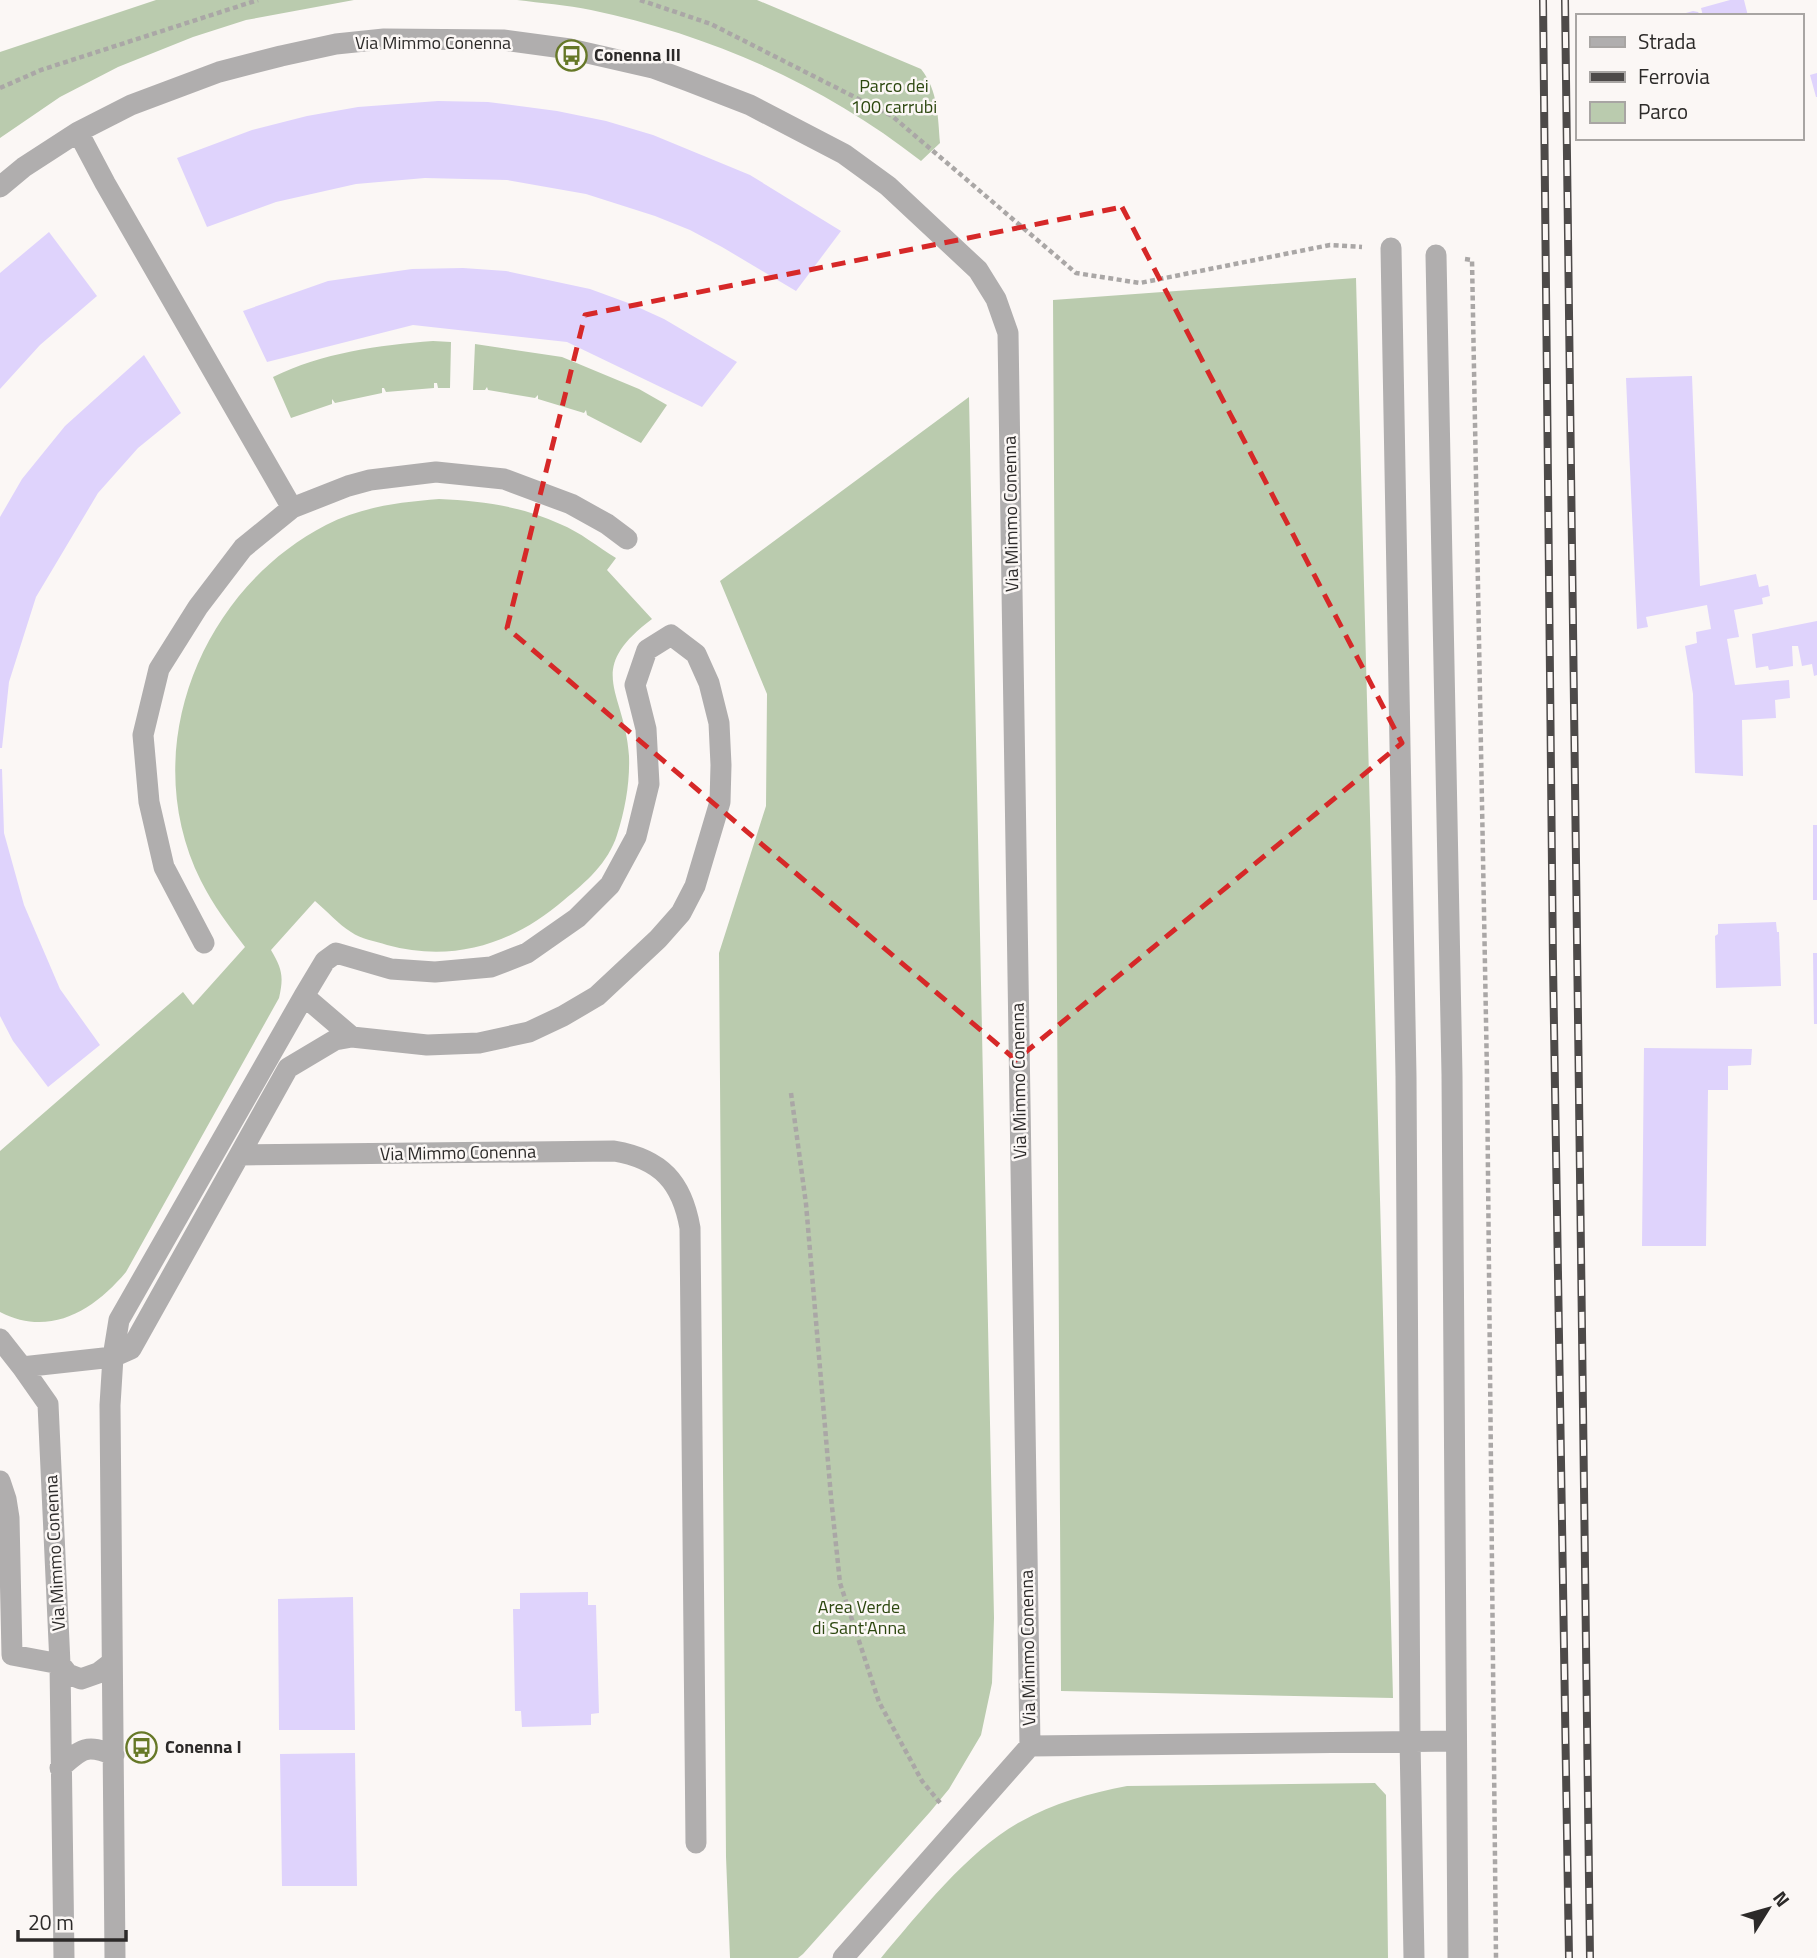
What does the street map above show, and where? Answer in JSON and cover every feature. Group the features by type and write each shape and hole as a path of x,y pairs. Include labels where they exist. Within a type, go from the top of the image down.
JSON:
{"street":[{"name":"Via Mimmo Conenna","path":"0,187 23,167 78,132 131,105 219,72 336,44 384,39 503,40 569,49 653,68 750,106 844,154 888,186 978,270 996,299 1009,345 1030,1746"},
{"path":"78,132 292,508"},
{"path":"1391,248 1406,1076 1414,1958"},
{"path":"1436,255 1452,1061 1458,1958"},
{"path":"204,943 164,867 149,802 143,736 159,669 198,607 243,548 292,508 370,480 436,472 505,479 570,504 607,524 627,539"},
{"path":"22,1367 113,1357 131,1349 288,1068 335,1040 352,1037 427,1045 479,1043 529,1032 597,996 659,939 681,913 695,886 720,802 719,723 709,683 696,654 671,635 647,650 635,685 646,729 649,783 636,837 610,885 577,918 527,953 491,967 435,972 391,969 336,953 325,961 119,1320 113,1357 110,1405 115,1958"},
{"path":"304,996 352,1037"},
{"name":"Via Mimmo Conenna","path":"240,1155 614,1151 631,1154 649,1162 665,1173 679,1189 687,1208 690,1228 696,1843"},
{"name":"Via Mimmo Conenna","path":"0,1339 48,1404 60,1664 64,1958"},
{"path":"0,1481 9,1518 12,1654 60,1664 68,1674 81,1679 97,1673 111,1663"},
{"path":"843,1958 1030,1746 1455,1741"},
{"path":"60,1768 86,1748 97,1748 114,1755"}],"path":[{"path":"0,88 41,70 258,0"},
{"path":"640,0 711,24 892,116 1076,273 1140,283 1330,245 1391,248"},
{"path":"1436,255 1472,260 1487,1061 1496,1958"},
{"path":"791,1093 809,1230 840,1583 879,1702 922,1781 959,1825"}],"highlighted area":[{"path":"1122,207 1402,743 1016,1060 507,628 585,315"}],"green space":[{"path":"156,0 354,0 246,20 193,37 118,67 60,97 0,138 0,52"},
{"name":"Parco dei 100 carrubi","path":"517,0 757,0 921,69 934,95 940,143 921,161 884,134 806,86 723,49 680,33 582,8"},
{"path":"1356,278 1393,1698 1061,1691 1053,300"},
{"path":"433,341 451,342 450,388 438,388 437,383 434,383 434,388 386,392 382,388 382,393 335,403 332,399 332,404 291,418 273,377 331,356"},
{"path":"475,344 562,357 639,389 667,405 641,443 587,415 586,410 584,413 538,399 538,395 535,398 488,390 487,387 485,390 473,390"},
{"name":"Area Verde di Sant'Anna","path":"969,397 994,1618 992,1683 981,1735 949,1789 803,1954 798,1958 730,1958 726,1857 719,953 766,806 767,694 720,581"},
{"path":"439,499 516,509 575,531 616,558 607,570 652,619 631,637 619,653 613,668 616,697 626,733 629,766 622,816 613,845 588,879 544,915 524,928 481,946 435,952 387,945 346,929 315,901 271,950 281,973 279,998 126,1272 100,1298 70,1316 36,1322 0,1312 0,1151 183,992 193,1005 245,947 201,881 183,831 175,780 179,728 192,679 214,632 244,590 282,554 326,525 381,506"},
{"path":"1375,1783 1386,1795 1388,1958 881,1958 946,1884 982,1849 1020,1822 1059,1804 1127,1786"}],"building":[{"path":"1730,0 1744,0 1748,14 1702,14 1701,8"},
{"path":"1817,73 1817,97 1816,97 1810,75"},
{"path":"438,101 488,102 557,111 606,121 653,135 750,175 841,231 796,291 722,247 655,216 586,194 507,180 425,178 356,184 276,202 207,227 177,158 252,130 307,116 358,107"},
{"path":"49,232 97,296 40,345 0,389 0,273"},
{"path":"412,269 506,271 590,289 664,319 737,362 702,407 567,342 413,325 267,362 243,311 328,281"},
{"path":"144,355 181,413 138,448 98,493 36,597 9,682 0,748 0,517 22,479 65,426"},
{"path":"1692,376 1700,586 1756,574 1759,587 1768,585 1770,596 1762,598 1763,604 1734,610 1739,637 1727,639 1735,685 1789,680 1790,698 1775,700 1776,718 1742,720 1743,776 1695,773 1693,694 1685,646 1697,643 1696,632 1711,629 1707,605 1646,617 1648,627 1637,629 1626,378"},
{"path":"1817,621 1817,675 1814,676 1812,664 1802,666 1798,646 1792,646 1793,666 1769,670 1768,666 1756,668 1752,634"},
{"path":"0,769 4,833 24,905 60,989 100,1045 48,1087 13,1041 0,1016"},
{"path":"1813,825 1817,825 1817,900 1813,900"},
{"path":"1776,922 1779,932 1781,986 1716,988 1715,936 1718,934 1718,924"},
{"path":"1813,953 1817,953 1817,1024 1814,1024"},
{"path":"1644,1048 1752,1049 1751,1065 1728,1066 1728,1090 1708,1090 1706,1246 1642,1246"},
{"path":"588,1592 588,1605 596,1605 599,1713 591,1714 591,1725 522,1727 521,1711 515,1711 513,1609 520,1609 520,1593"},
{"path":"353,1597 355,1730 279,1730 278,1599"},
{"path":"355,1753 357,1886 282,1886 280,1754"}],"railway":[{"path":"1543,0 1553,964 1569,1958"},
{"path":"1565,0 1590,1958"}],"place":[{"name":"Conenna III","path":"571,55"},
{"name":"Conenna I","path":"142,1747"}]}
